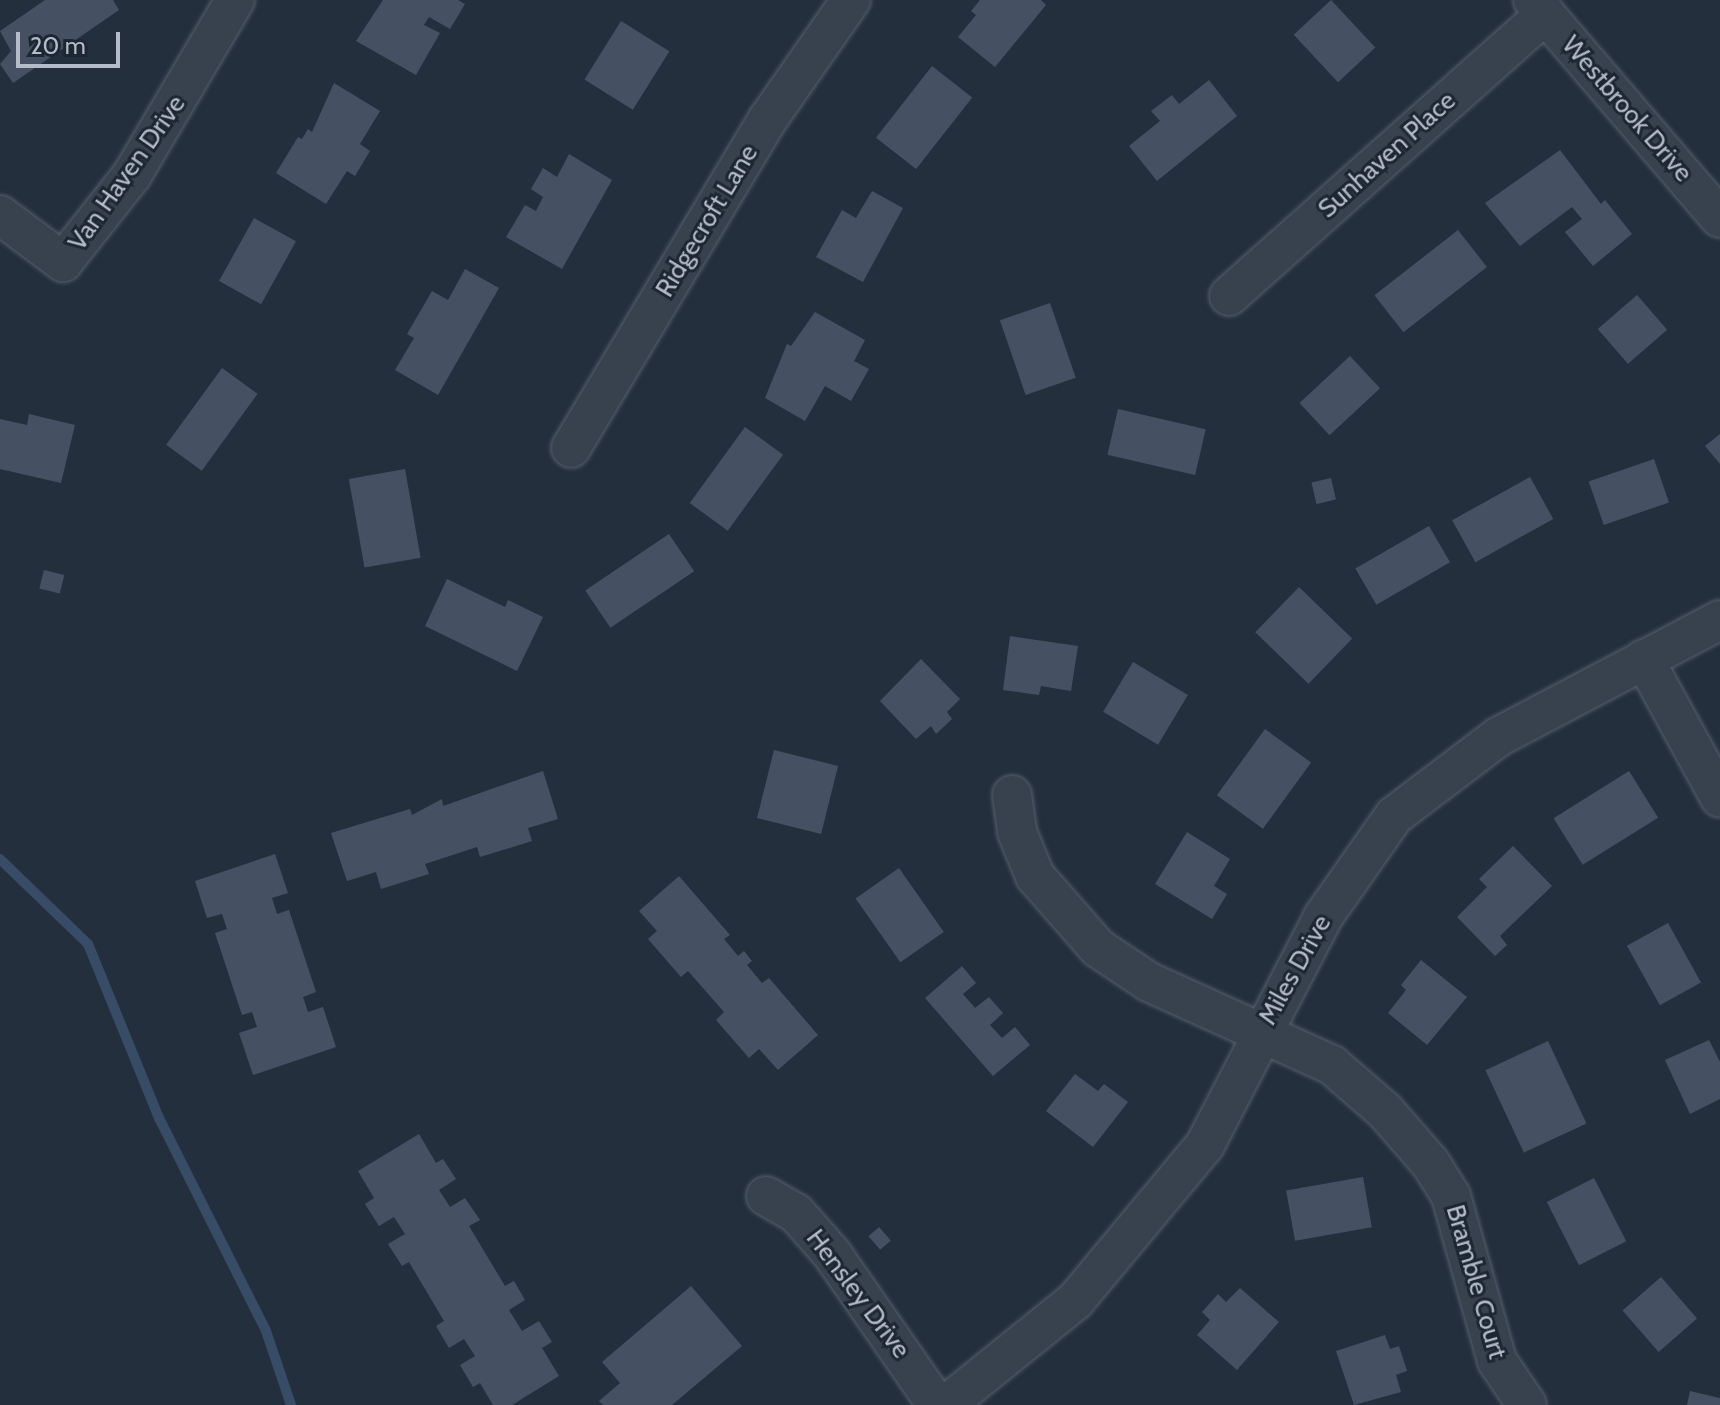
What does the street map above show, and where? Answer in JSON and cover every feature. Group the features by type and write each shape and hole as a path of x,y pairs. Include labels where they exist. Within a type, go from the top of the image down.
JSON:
{"street":[{"name":"Van Haven Drive","path":"0,215 63,262 132,175 235,0"},
{"name":"Ridgecroft Lane","path":"571,448 768,119 851,0"},
{"name":"Westbrook Drive","path":"1539,7 1720,218"},
{"name":"Sunhaven Place","path":"1229,296 1539,7"},
{"name":"Miles Drive","path":"946,1405 1075,1301 1205,1145 1258,1036 1323,917 1394,816 1498,737 1720,620"},
{"path":"1644,659 1720,798"},
{"name":"Bramble Court","path":"1012,795 1017,832 1035,876 1098,948 1149,982 1258,1036 1332,1065 1385,1111 1431,1164 1451,1196 1497,1361 1527,1405"},
{"name":"Hensley Drive","path":"766,1196 796,1213 832,1254 937,1405"}],"building":[{"path":"45,0 113,0 119,10 13,83 0,64 11,51 0,31"},
{"path":"383,0 458,0 465,4 450,29 429,17 424,25 440,33 416,75 356,41"},
{"path":"980,0 1041,0 1046,5 995,67 958,37 976,15 971,11"},
{"path":"1331,0 1375,48 1338,82 1294,35"},
{"path":"621,21 669,51 633,110 584,80"},
{"path":"932,66 972,97 916,169 876,138"},
{"path":"1209,80 1237,116 1157,181 1129,146 1160,121 1151,111 1172,95 1179,104"},
{"path":"334,83 380,111 360,144 370,151 355,176 347,171 326,204 276,173 298,137 302,139 308,129 312,132"},
{"path":"1560,150 1601,204 1605,200 1632,234 1593,266 1565,232 1582,219 1572,207 1520,246 1485,203"},
{"path":"569,154 612,180 562,269 506,237 525,205 536,211 543,197 531,189 543,168 557,177"},
{"path":"872,191 903,208 863,282 816,257 842,210 856,218"},
{"path":"254,218 296,241 261,304 219,281"},
{"path":"1458,230 1487,267 1403,332 1374,295"},
{"path":"465,269 499,288 438,395 395,370 414,338 407,334 432,291 448,300"},
{"path":"1637,295 1667,330 1628,364 1598,329"},
{"path":"1050,303 1076,378 1026,395 1000,320"},
{"path":"815,312 865,340 854,361 869,369 851,401 825,386 805,421 765,398 787,344 791,346"},
{"path":"1350,356 1380,388 1330,435 1300,403"},
{"path":"222,368 258,394 202,471 166,445"},
{"path":"1118,409 1206,429 1195,475 1107,455"},
{"path":"29,414 75,425 61,483 0,469 0,419 27,425"},
{"path":"745,427 783,455 728,531 690,503"},
{"path":"1720,434 1720,464 1705,446"},
{"path":"1654,459 1669,502 1604,525 1589,481"},
{"path":"405,469 421,558 364,568 349,479"},
{"path":"1530,477 1553,519 1475,562 1452,520"},
{"path":"1331,478 1336,499 1316,504 1312,482"},
{"path":"1429,526 1450,562 1376,605 1355,568"},
{"path":"669,534 694,571 610,628 585,590"},
{"path":"44,570 64,575 60,594 39,588"},
{"path":"447,579 505,607 508,600 543,617 517,671 425,626"},
{"path":"1299,587 1352,638 1308,684 1255,632"},
{"path":"1010,636 1078,646 1071,691 1041,686 1039,695 1003,690"},
{"path":"921,659 960,699 947,712 952,719 936,734 931,726 916,739 880,701"},
{"path":"1133,662 1188,695 1158,745 1103,712"},
{"path":"1265,729 1311,763 1263,829 1217,795"},
{"path":"774,750 838,766 821,834 757,818"},
{"path":"543,771 558,819 528,828 532,841 480,857 477,847 425,864 429,874 381,889 376,872 347,881 331,833 410,809 412,815 442,799 443,806"},
{"path":"1629,771 1658,818 1583,865 1554,818"},
{"path":"1187,832 1230,859 1214,886 1227,894 1212,919 1155,884"},
{"path":"1513,846 1552,886 1500,936 1507,945 1495,956 1457,917 1487,887 1479,879"},
{"path":"275,854 288,893 272,898 277,914 289,910 316,992 303,997 308,1012 323,1007 336,1047 253,1075 239,1033 257,1027 252,1012 242,1015 215,933 227,929 222,914 207,918 195,881"},
{"path":"899,868 944,932 900,962 856,898"},
{"path":"679,876 730,935 724,939 738,956 744,951 752,961 747,965 762,983 769,978 818,1035 778,1070 759,1049 749,1058 716,1020 724,1012 688,971 681,977 648,939 657,931 639,911"},
{"path":"1668,923 1701,982 1660,1005 1627,946"},
{"path":"1421,960 1467,997 1427,1045 1388,1013 1406,990 1401,985"},
{"path":"962,966 976,983 963,994 975,1008 989,997 1003,1013 990,1025 1002,1038 1015,1027 1030,1045 993,1076 925,998"},
{"path":"1709,1040 1720,1062 1720,1099 1690,1114 1665,1060"},
{"path":"1548,1041 1586,1123 1524,1153 1485,1070"},
{"path":"1075,1074 1098,1091 1104,1084 1128,1102 1093,1147 1046,1111"},
{"path":"419,1134 436,1163 443,1159 456,1179 439,1190 450,1207 465,1198 480,1220 469,1226 505,1286 514,1281 525,1300 509,1310 522,1331 539,1321 552,1342 542,1348 559,1376 512,1405 493,1405 480,1383 473,1387 460,1365 475,1356 464,1339 449,1348 436,1326 444,1321 409,1262 402,1266 388,1244 405,1234 394,1217 379,1226 365,1204 374,1198 358,1171"},
{"path":"1363,1177 1372,1227 1295,1241 1286,1191"},
{"path":"1594,1178 1626,1241 1579,1265 1547,1202"},
{"path":"879,1227 891,1241 880,1250 868,1236"},
{"path":"1661,1277 1697,1319 1659,1352 1623,1310"},
{"path":"691,1286 742,1346 672,1405 603,1405 599,1401 620,1383 602,1362"},
{"path":"1240,1288 1279,1322 1237,1370 1197,1335 1210,1320 1202,1312 1218,1294 1226,1302"},
{"path":"1385,1335 1390,1349 1399,1346 1407,1371 1396,1375 1401,1392 1354,1405 1336,1351"},
{"path":"1690,1391 1720,1398 1720,1405 1687,1405"}],"waterway":[{"path":"0,859 88,944 159,1118 266,1331 291,1405"}]}
